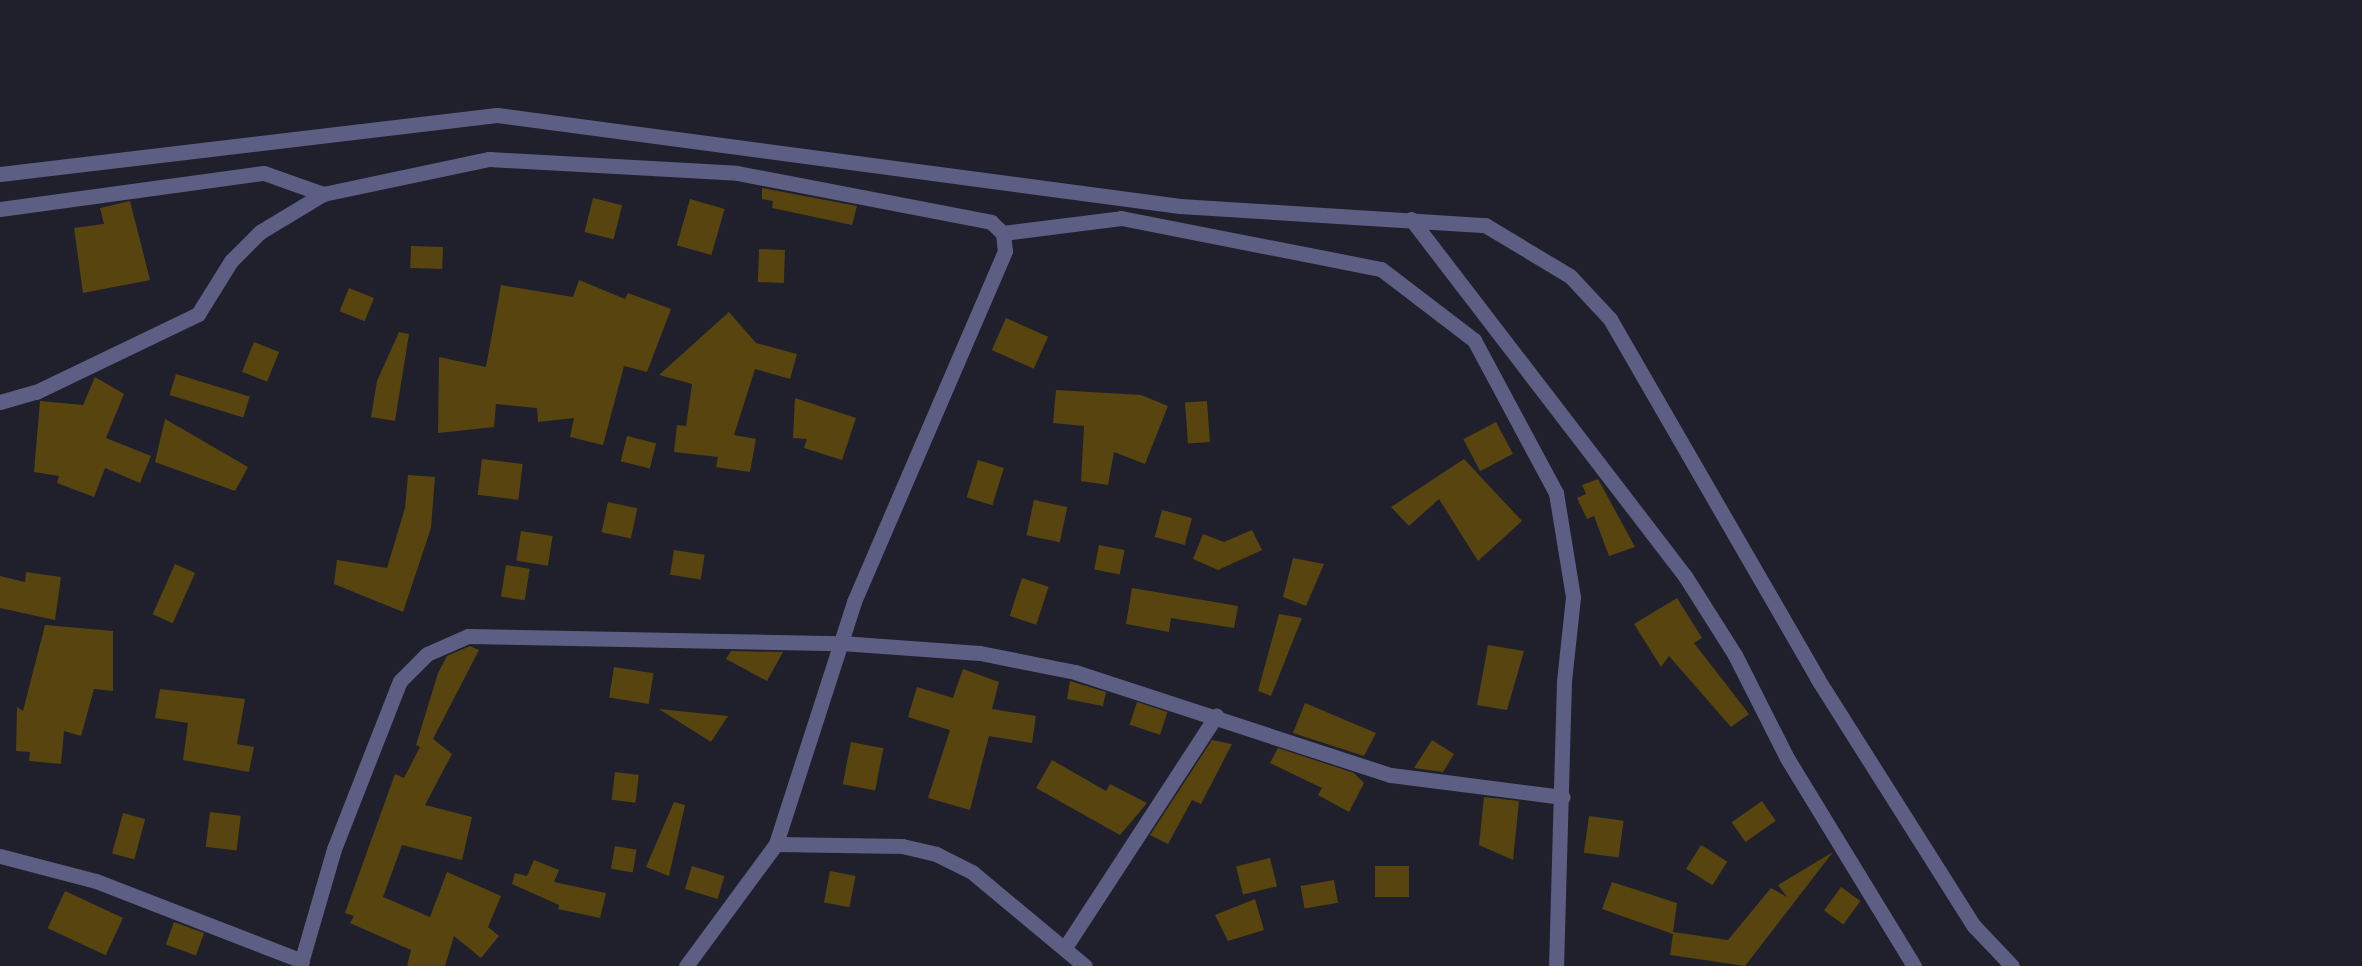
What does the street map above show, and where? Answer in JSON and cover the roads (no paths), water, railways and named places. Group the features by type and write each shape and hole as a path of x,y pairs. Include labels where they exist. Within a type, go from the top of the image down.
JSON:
{"street":[{"path":"0,174 497,116 1180,206 1485,225 1570,276 1595,300 1817,678 1974,926 2012,966"},
{"path":"0,402 36,392 198,314 231,261 260,232 323,194 489,159 725,173 991,222 1004,233 1005,251 841,644 776,844 686,966"},
{"path":"0,209 264,173 323,194"},
{"path":"1004,233 1121,218 1381,269 1474,340 1556,494 1573,597 1564,681 1563,797 1556,966"},
{"path":"1411,219 1685,576 1735,655 1787,758 1914,966"},
{"path":"0,856 96,881 301,963 334,849 400,681 427,654 468,636 841,644 980,653 1075,672 1216,716 1391,775 1563,797"},
{"path":"1066,946 1216,716"},
{"path":"776,844 902,846 936,854 972,872 1066,946 1085,966"}]}
